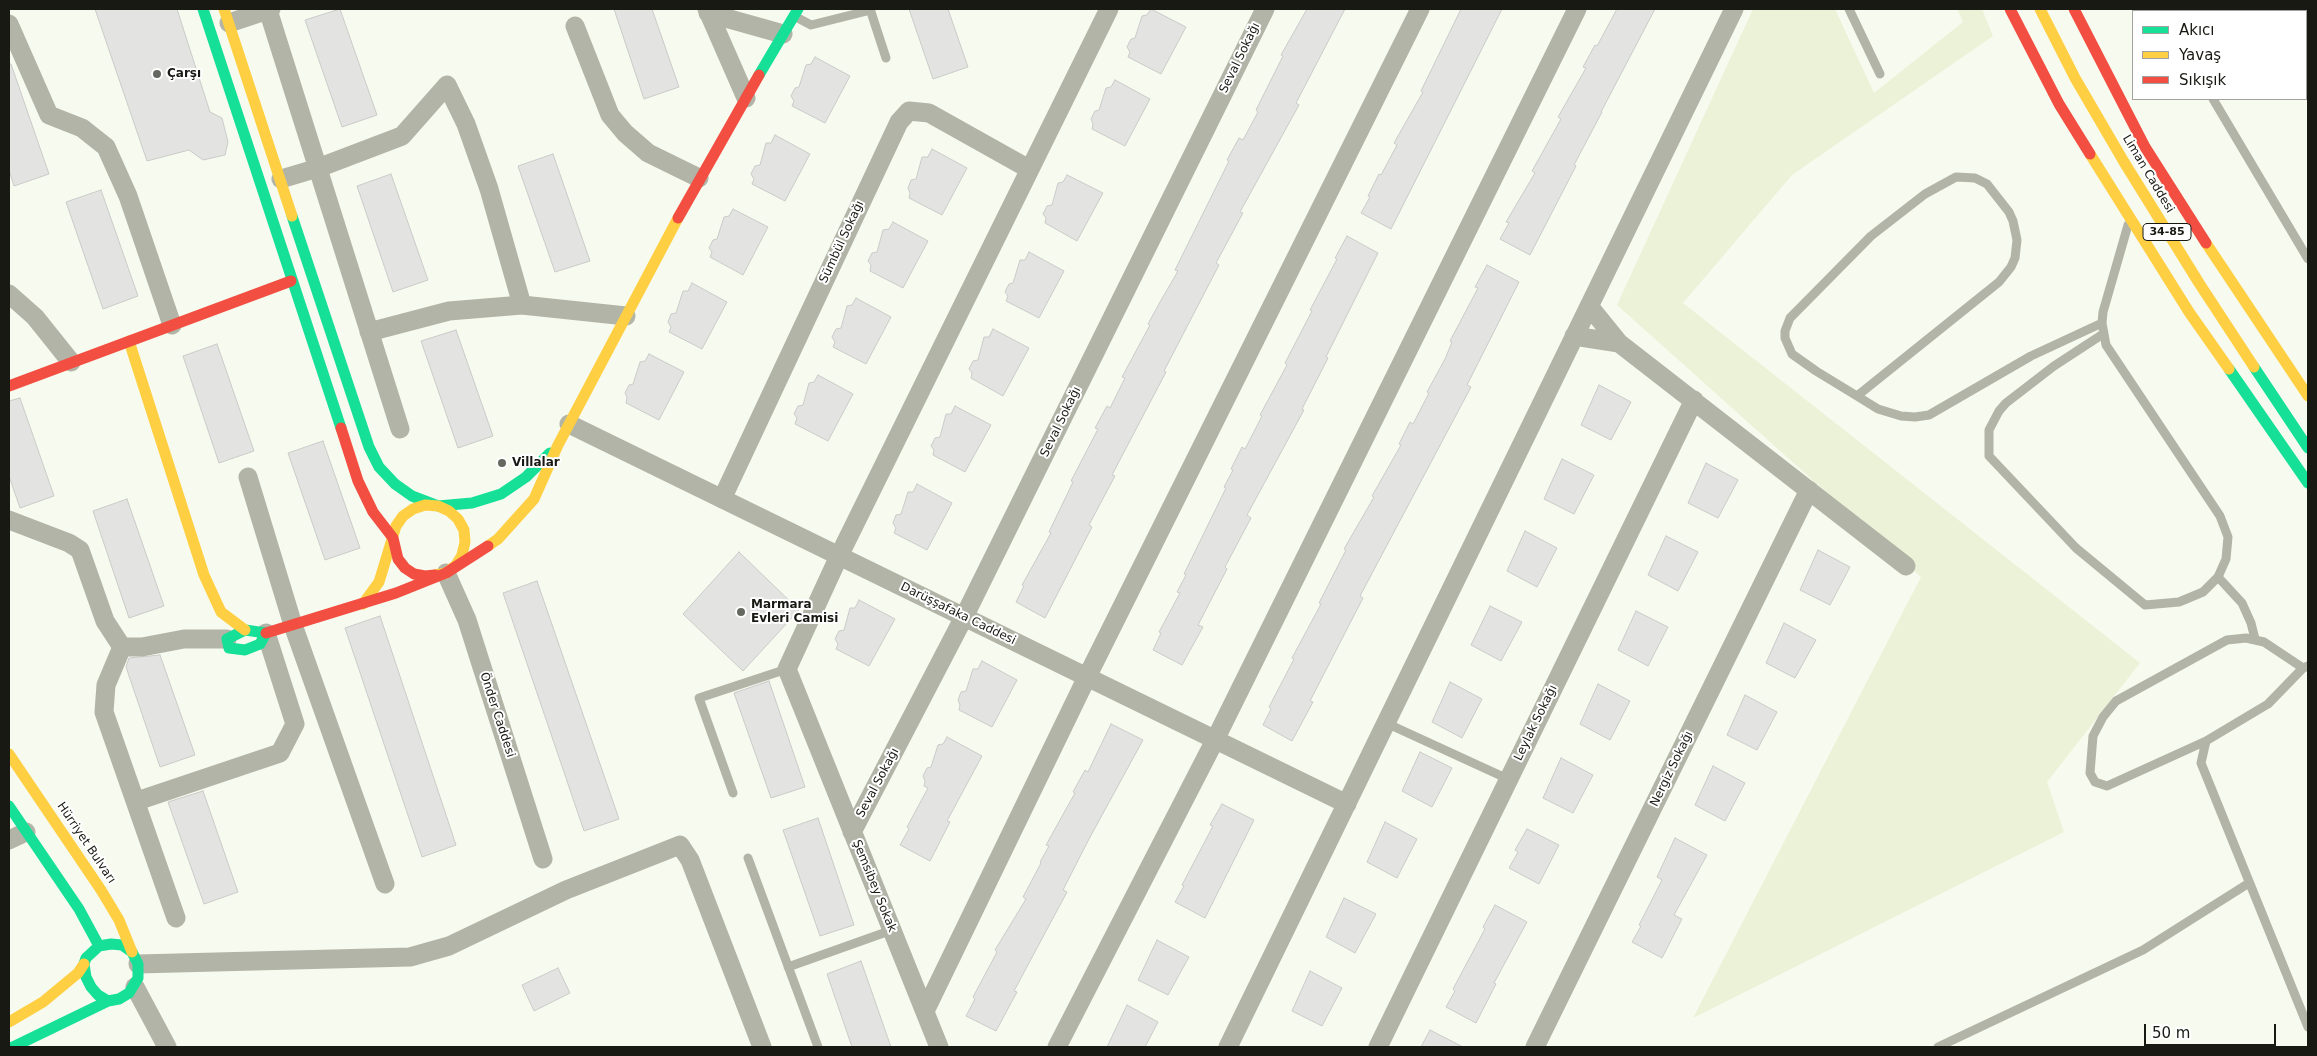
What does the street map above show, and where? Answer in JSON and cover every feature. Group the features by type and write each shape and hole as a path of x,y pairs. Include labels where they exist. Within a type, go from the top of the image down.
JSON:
{"main road":[{"path":"203,9 358,481 373,512 393,538 398,559 405,568 414,574 425,576 446,573 456,565 462,554 465,542 464,530 458,519 449,511 412,496 395,484 379,467 366,438 227,16"},
{"path":"2010,9 2059,104 2131,220 2189,312 2308,483"},
{"name":"Liman Caddesi","path":"2040,9 2075,78 2124,162 2198,283 2308,448"},
{"name":"Liman Caddesi","path":"2074,9 2098,59 2145,146 2222,268 2308,396"},
{"path":"129,341 204,575 220,612 245,630 266,633 363,604 446,573 476,556 498,539 534,499 558,445 699,178 796,12"},
{"path":"9,386 291,281"},
{"path":"363,604 379,582 396,526 408,512 426,505 438,506 472,503 501,494 526,477 558,445"},
{"path":"245,630 227,639 228,648 245,650 260,644 266,633"},
{"name":"Hürriyet Bulvarı","path":"9,754 120,920 135,958"},
{"path":"9,806 79,909 99,946"},
{"path":"9,1022 43,1002 78,973 86,958 99,946 122,945 135,958 138,978 135,986 129,993 119,999 108,1001 13,1047"},
{"path":"84,964 86,977 91,987 98,996 108,1001"}],"street":[{"path":"227,16 269,9 400,429"},
{"path":"787,669 839,556 1109,9"},
{"name":"Seval Sokağı","path":"852,832 964,617 1265,9"},
{"path":"924,1011 1087,677 1420,9"},
{"path":"1057,1047 1215,740 1577,9"},
{"path":"1228,1047 1734,9"},
{"path":"708,11 783,34"},
{"path":"708,11 746,98"},
{"path":"9,24 49,115 82,128 106,147 128,196 172,325"},
{"path":"575,26 610,114 625,133 648,153 699,178"},
{"path":"281,179 318,168 402,136 447,85 466,124 486,179 522,306"},
{"name":"Sümbül Sokağı","path":"722,499 899,122 909,111 929,113 1030,169"},
{"path":"9,294 35,317 71,362"},
{"path":"369,332 449,311 522,306 626,316"},
{"path":"1589,306 1619,343 1906,566"},
{"path":"1574,336 1619,343"},
{"name":"Leylak Sokağı","path":"1378,1047 1694,400"},
{"name":"Darüşşafaka Caddesi","path":"569,424 1346,804"},
{"path":"248,477 293,626 385,884"},
{"name":"Nergiz Sokağı","path":"1535,1047 1809,490"},
{"path":"9,520 69,542 80,550 105,621 122,647"},
{"name":"Önder Caddesi","path":"446,573 467,620 543,859"},
{"path":"136,800 280,753 295,724 266,633"},
{"path":"122,647 142,647 184,639 227,639"},
{"path":"122,647 106,685 104,712 176,918"},
{"name":"Şemsibey Sokak","path":"787,669 939,1047"},
{"path":"9,840 26,832"},
{"path":"135,958 410,957 450,946 566,890 680,845 690,860 762,1047"},
{"path":"135,986 167,1047"}],"lane":[{"path":"796,12 812,25 871,9 886,58"},
{"path":"1849,9 1880,74"},
{"path":"2215,100 2308,259"},
{"path":"1857,396 1999,282 2011,267 2017,249 2013,221 1992,188 1981,180 1965,176 1956,177 1925,194 1871,236 1790,318 1786,324 1785,338 1792,354 1857,396 1889,414 1915,417 1929,415 2031,356 2102,323"},
{"path":"2103,334 2054,366 2006,403 1996,416 1989,430 1989,456 2076,548 2145,606 2168,605 2192,598 2203,592 2218,576 2226,559 2228,548 2225,526 2111,355 2103,334 2103,312 2124,235 2131,220"},
{"path":"2218,576 2242,603 2255,639"},
{"path":"2255,639 2264,642 2306,667 2268,704 2206,741 2113,784 2101,785 2095,782 2090,773 2093,736 2103,717 2116,701 2227,640 2255,639"},
{"path":"733,793 699,698 787,669"},
{"path":"1386,723 1508,780"},
{"path":"2206,741 2201,763 2308,1027"},
{"path":"748,858 818,1047"},
{"path":"1938,1047 2143,950 2250,883"},
{"path":"788,967 892,930"}],"green space":[{"path":"1753,9 1835,9 1874,93 1963,22 1957,9 1982,9 1993,36 1792,175 1683,303 2140,663 2047,782 2064,832 1693,1018 1921,577 1617,305"}],"building":[{"name":"Çarşı","path":"95,9 177,9 210,112 222,118 228,142 225,155 203,160 189,150 147,161"},
{"path":"340,9 377,115 342,127 305,20"},
{"path":"614,9 652,9 679,87 644,99"},
{"path":"909,9 948,9 968,67 933,79"},
{"path":"1151,9 1186,27 1161,74 1128,57 1130,52 1127,47 1131,39 1135,38 1142,16 1147,15"},
{"path":"1307,9 1345,9 1296,103 1299,105 1240,212 1243,213 1216,263 1219,265 1112,475 1115,476 1089,525 1092,527 1045,618 1016,602 1024,586 1022,585 1051,533 1049,532 1073,482 1071,481 1098,429 1095,428 1107,406 1110,408 1125,378 1122,377 1150,325 1148,324 1178,271 1175,270 1229,161 1227,160 1239,138 1243,140 1258,112 1256,110 1283,56 1281,55"},
{"path":"1461,9 1502,9 1391,229 1361,213 1379,174 1381,175 1397,145 1394,143 1423,92 1421,91"},
{"path":"1617,9 1655,9 1574,165 1576,166 1530,255 1500,239 1509,223 1506,222 1535,173 1532,171 1561,119 1558,117 1586,68 1583,67"},
{"path":"815,57 850,76 825,123 792,106 794,101 791,96 795,88 799,87 806,65 811,64"},
{"path":"9,64 11,64 49,174 14,186 9,170"},
{"path":"1115,80 1150,99 1125,146 1092,129 1091,119 1095,111 1099,110 1106,88 1111,87"},
{"path":"775,135 810,154 785,201 752,184 754,179 751,174 755,166 760,165 766,143 771,143"},
{"path":"932,149 967,168 942,215 909,198 908,188 911,180 916,179 922,157 928,157"},
{"path":"553,154 590,261 555,272 518,166"},
{"path":"391,174 428,280 393,292 357,186"},
{"path":"1067,175 1103,193 1077,241 1045,223 1046,218 1043,214 1047,206 1052,205 1058,183 1063,182"},
{"path":"101,190 138,296 103,309 66,202"},
{"path":"733,209 768,227 743,275 710,257 712,252 709,248 713,240 717,239 724,217 729,216"},
{"path":"893,222 928,241 903,288 870,271 871,265 868,261 872,253 877,252 883,230 889,229"},
{"path":"1347,236 1378,253 1326,357 1328,358 1302,409 1304,410 1247,515 1251,518 1225,567 1227,569 1198,625 1203,627 1182,665 1153,650 1161,633 1159,632 1180,593 1177,592 1186,575 1184,574 1226,488 1224,487 1233,470 1231,469 1242,447 1245,449 1262,416 1260,415 1287,365 1285,363"},
{"path":"1029,252 1064,271 1039,318 1006,301 1008,296 1005,292 1009,284 1013,283 1020,260 1025,260"},
{"path":"1487,265 1519,282 1467,385 1471,387 1360,596 1363,598 1310,701 1313,702 1292,741 1263,725 1271,709 1269,707 1294,659 1292,658 1321,604 1319,603 1346,550 1344,549 1374,497 1372,496 1401,445 1399,444 1410,422 1413,424 1429,393 1427,392 1452,342 1450,341 1478,288 1475,287"},
{"path":"692,283 727,302 702,349 669,332 671,327 668,322 671,314 676,313 683,291 688,291"},
{"path":"856,298 891,317 866,364 833,347 835,342 832,337 836,329 841,328 847,306 852,305"},
{"path":"993,329 1029,348 1003,396 971,378 972,373 969,369 973,361 978,360 984,337 989,337"},
{"path":"456,330 493,436 458,448 421,341"},
{"path":"217,344 254,451 219,463 183,356"},
{"path":"649,354 684,372 659,420 626,403 627,397 625,393 629,385 633,384 640,362 645,361"},
{"path":"818,375 853,394 828,441 795,424 797,418 794,414 798,406 803,405 809,383 814,382"},
{"path":"1599,385 1631,402 1611,440 1581,425"},
{"path":"20,398 54,496 20,508 9,476 9,401"},
{"path":"955,406 991,425 965,472 933,455 934,450 931,446 935,438 940,437 946,414 951,414"},
{"path":"323,441 360,548 325,560 288,453"},
{"path":"1562,459 1594,475 1574,514 1544,499"},
{"path":"1706,463 1738,480 1718,518 1688,503"},
{"path":"917,484 952,503 927,550 894,533 896,528 893,523 896,515 901,514 908,492 913,492"},
{"path":"127,499 164,606 129,618 93,511"},
{"path":"1525,531 1557,548 1537,587 1507,571"},
{"path":"1666,536 1698,552 1678,591 1648,575"},
{"path":"1818,550 1850,567 1830,605 1800,590"},
{"name":"Marmara Evleri Camisi","path":"739,552 799,610 743,671 683,614"},
{"path":"537,581 619,819 584,831 503,593"},
{"path":"859,600 895,619 869,666 836,649 838,644 835,639 839,631 844,630 850,608 855,608"},
{"path":"1490,606 1522,622 1501,661 1471,645"},
{"path":"1636,611 1668,627 1648,666 1618,650"},
{"path":"380,616 456,845 422,857 345,628"},
{"path":"1784,623 1816,640 1795,678 1766,663"},
{"path":"160,655 195,755 160,767 126,667 129,658"},
{"path":"982,661 1017,680 992,727 959,710 958,700 961,692 966,691 973,669 978,669"},
{"path":"769,681 805,787 771,798 734,693"},
{"path":"1450,682 1482,699 1462,738 1432,722"},
{"path":"1598,684 1630,701 1610,740 1580,724"},
{"path":"1745,695 1777,712 1757,750 1727,735"},
{"path":"1111,724 1143,740 1063,890 1067,892 1014,991 1017,992 996,1031 966,1016 975,999 973,997 997,952 995,950 1026,899 1023,897 1049,846 1046,845 1075,793 1073,792 1085,770 1088,772"},
{"path":"947,737 982,756 947,821 950,822 930,861 900,845 909,829 907,827 928,788 924,786 923,776 927,768 931,767 938,745 943,744"},
{"path":"1420,752 1452,768 1432,807 1402,791"},
{"path":"1561,758 1593,775 1573,813 1543,798"},
{"path":"1713,766 1745,783 1725,821 1695,805"},
{"path":"203,791 238,892 204,904 168,802"},
{"path":"1222,804 1254,820 1205,918 1175,902 1213,826 1210,825"},
{"path":"818,818 854,925 820,936 783,830"},
{"path":"1385,822 1417,839 1397,878 1367,862"},
{"path":"1527,829 1559,845 1539,884 1509,868 1518,852 1515,850"},
{"path":"1675,838 1707,855 1674,915 1682,919 1662,958 1632,942 1662,880 1657,877"},
{"path":"1344,898 1376,914 1355,953 1326,937"},
{"path":"1495,905 1527,922 1494,983 1496,984 1476,1023 1446,1007"},
{"path":"1157,940 1189,957 1168,995 1138,980"},
{"path":"861,961 891,1047 852,1047 827,974"},
{"path":"558,968 570,993 534,1011 522,985"},
{"path":"1310,971 1342,988 1322,1026 1292,1011"},
{"path":"1127,1005 1158,1022 1145,1047 1107,1047"},
{"path":"1430,1030 1463,1047 1421,1047"}],"traffic: fast":[{"path":"203,9 341,428"},
{"path":"759,75 798,9"},
{"path":"292,216 369,447 379,467 395,484 412,496 438,506 472,503 501,494 526,477 550,453"},
{"path":"2254,367 2308,448"},
{"path":"2229,369 2308,483"},
{"path":"245,630 266,633 260,644 245,650 229,648 227,639 245,630"},
{"path":"9,806 79,909 99,946"},
{"path":"111,944 122,945 132,952 138,964 138,978 129,993 119,999 108,1001 98,995 91,987 86,977 84,964 86,958 99,946 111,944"},
{"path":"13,1047 108,1001"}],"traffic: slow":[{"path":"224,9 292,216"},
{"path":"2040,9 2075,78 2124,162 2254,367"},
{"path":"2090,154 2189,312 2229,369"},
{"path":"488,546 498,539 534,499 558,445 678,218"},
{"path":"2206,243 2308,396"},
{"path":"129,341 204,575 221,612 245,630"},
{"path":"363,604 379,582 396,526 403,516 413,509 425,505 438,506 449,511 458,519 464,530 465,542 462,555 456,565 446,573 435,575"},
{"path":"9,754 101,890 119,920 132,952"},
{"path":"9,1022 43,1002 78,973 84,964"}],"traffic: jam":[{"path":"2010,9 2059,104 2090,154"},
{"path":"2074,9 2145,147 2206,243"},
{"path":"678,218 759,75"},
{"path":"9,386 291,281"},
{"path":"341,428 358,481 373,512 393,538 398,559 405,568 414,574 435,575"},
{"path":"266,633 396,593 446,573 488,546"}],"place":[{"name":"Çarşı","path":"157,74"},
{"name":"Villalar","path":"502,463"},
{"name":"Marmara Evleri Camisi","path":"741,612"}]}
